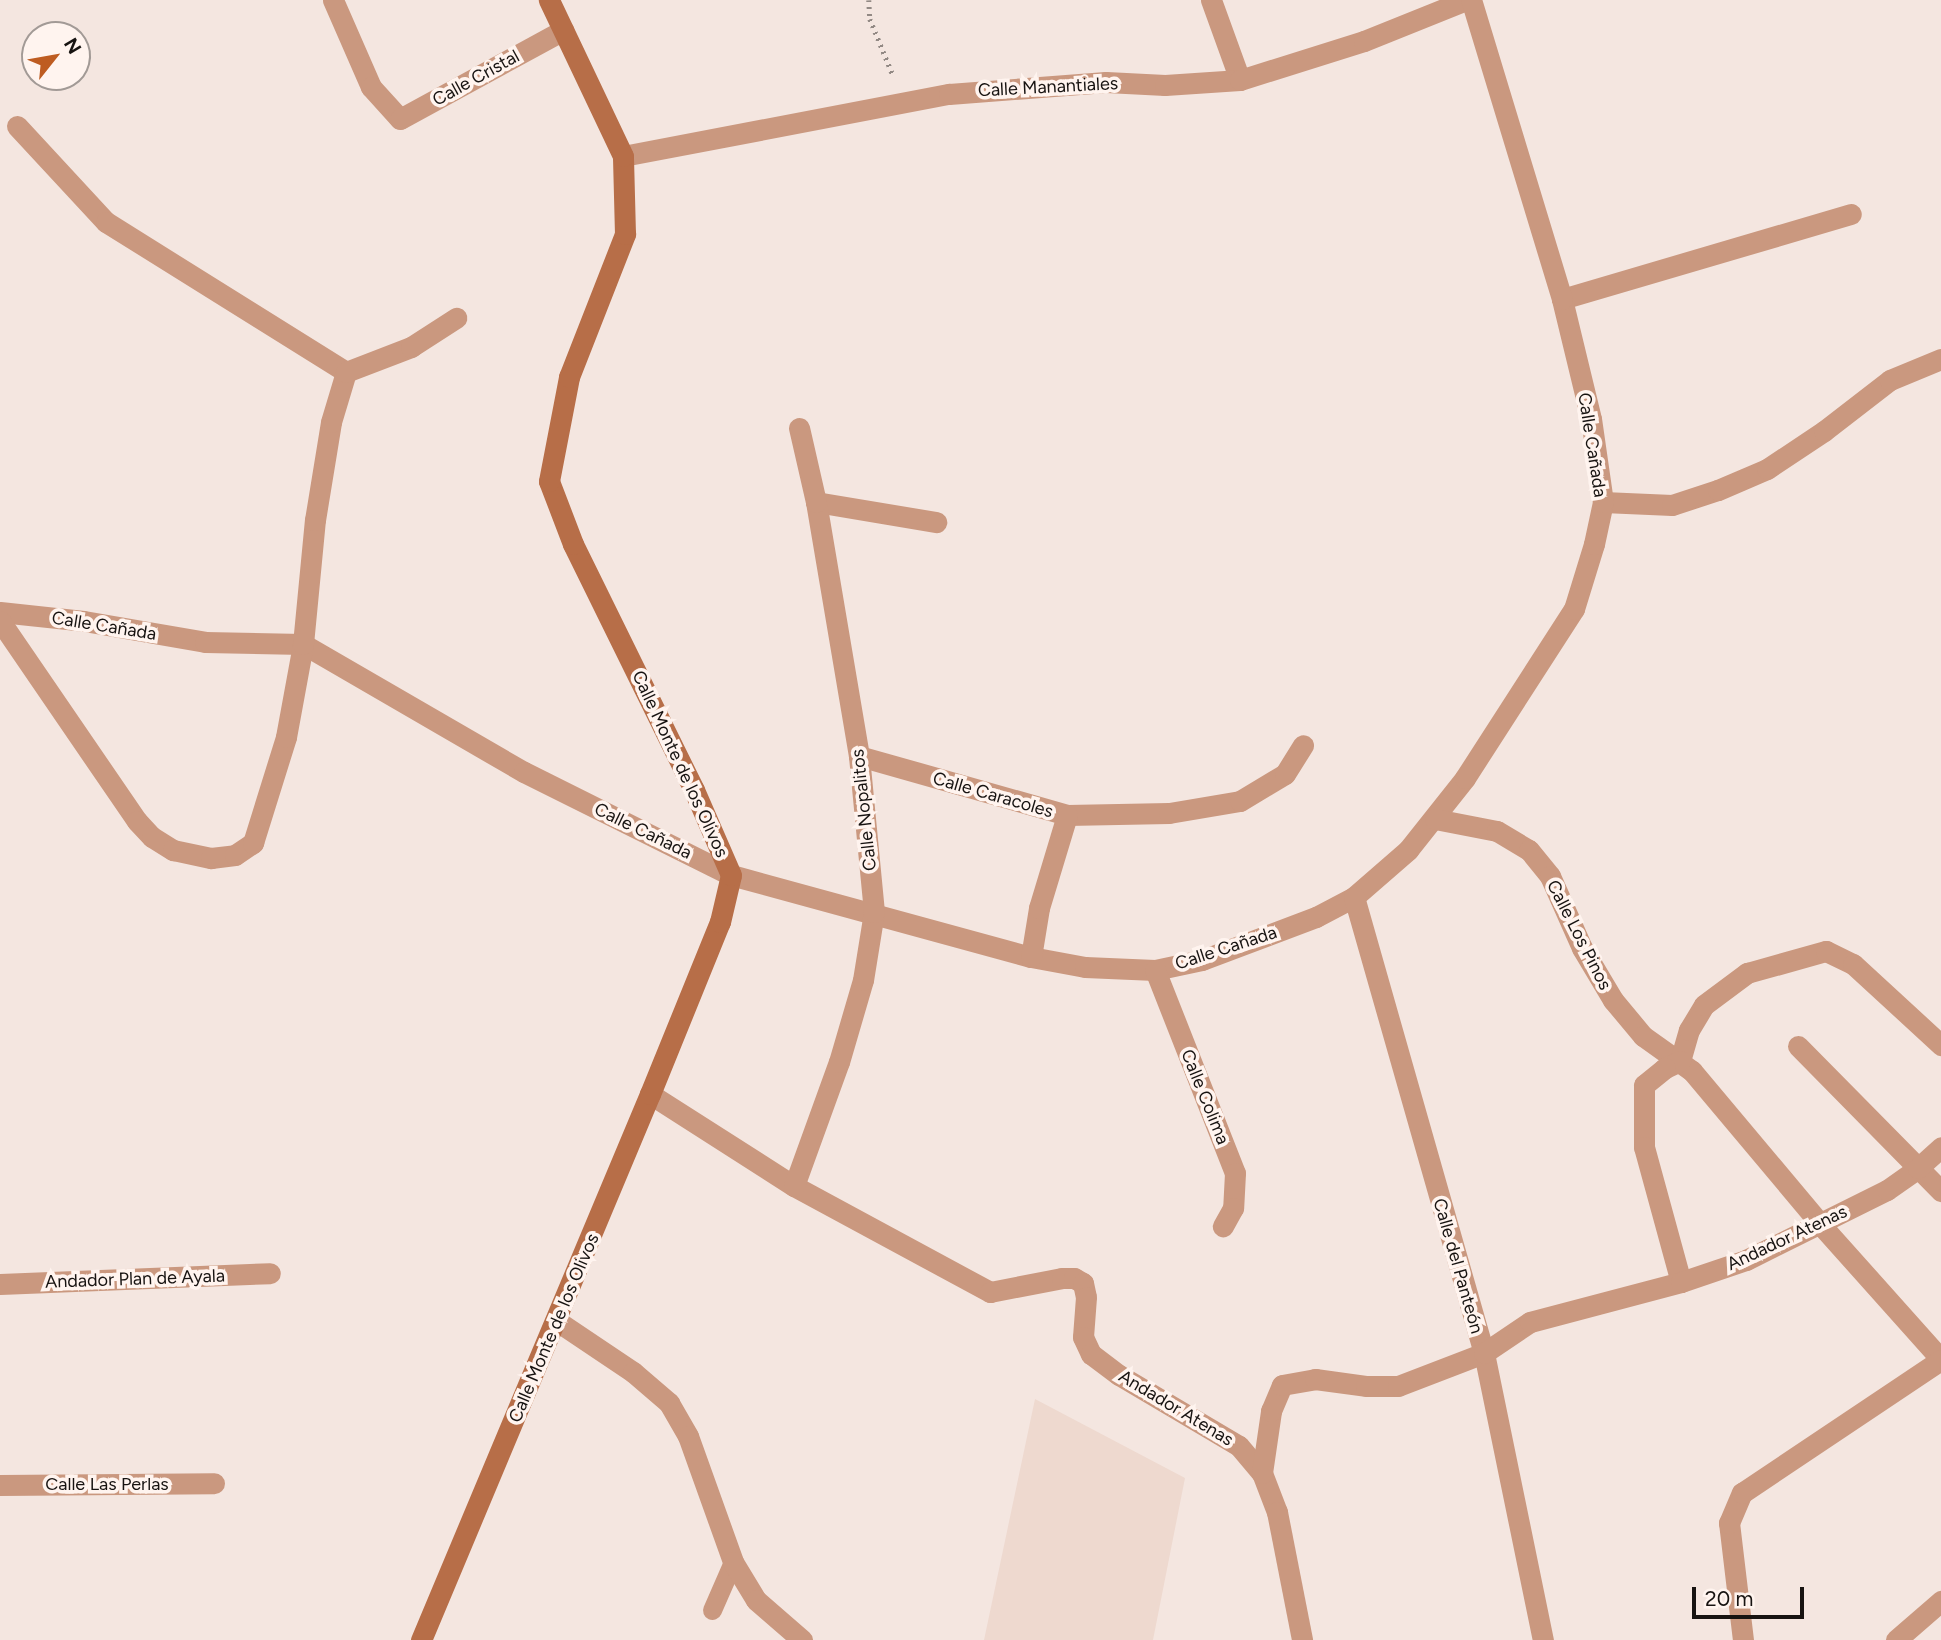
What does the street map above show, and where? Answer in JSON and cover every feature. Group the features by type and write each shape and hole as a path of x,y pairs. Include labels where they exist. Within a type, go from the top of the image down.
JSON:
{"street":[{"name":"Calle Cristal","path":"333,0 371,87 400,120 563,30"},
{"name":"Calle Monte de los Olivos","path":"422,1640 557,1321 720,922 731,874 694,790 573,544 549,481 569,377 625,234 623,156 549,0"},
{"path":"1211,0 1240,80"},
{"name":"Calle Manantiales","path":"623,156 912,99 1009,87 1240,80 1364,41 1469,0"},
{"name":"Calle Cañada","path":"0,612 83,621 205,642 303,644 524,772 731,874 1031,957 1085,967 1155,970 1202,960 1316,917 1354,897 1408,850 1435,819 1533,675 1574,609 1594,544 1603,502 1591,419 1562,299 1469,0"},
{"path":"17,126 106,222 346,372"},
{"path":"1562,299 1851,214"},
{"path":"346,372 411,347 456,318"},
{"path":"1603,502 1672,505 1718,490 1767,469 1824,431 1890,380 1941,359"},
{"path":"0,621 137,821 152,837 173,850 211,858 235,855 253,844 286,737 303,644 319,496 331,422 346,372"},
{"name":"Calle Nopalitos","path":"794,1186 839,1062 856,1004 874,912 859,756 816,502 799,428"},
{"path":"816,502 936,522"},
{"path":"1067,816 1169,813 1240,801 1286,774 1303,745"},
{"name":"Calle Caracoles","path":"859,756 1067,816 1040,908 1031,957"},
{"name":"Calle Los Pinos","path":"1435,819 1497,831 1530,850 1550,876 1582,948 1613,1000 1643,1036 1692,1071 1821,1225 1941,1359"},
{"name":"Calle del Panteón","path":"1354,897 1484,1353 1543,1640"},
{"path":"1681,1282 1650,1172 1644,1135 1644,1085 1665,1068 1680,1061 1689,1030 1704,1005 1747,973 1826,951 1853,964 1941,1045"},
{"name":"Calle Colima","path":"1155,970 1235,1173 1233,1208 1223,1226"},
{"path":"1798,1046 1941,1191"},
{"name":"Andador Atenas","path":"650,1094 794,1186 990,1292 1074,1278 1083,1283 1086,1297 1083,1337 1091,1354 1119,1375 1240,1446 1262,1473"},
{"name":"Andador Atenas","path":"1262,1473 1271,1410 1282,1385 1315,1378 1366,1386 1398,1386 1484,1353 1530,1322 1681,1282 1746,1260 1887,1190 1919,1168 1941,1147"},
{"name":"Andador Plan de Ayala","path":"0,1284 270,1273"},
{"path":"557,1321 634,1372 668,1403 688,1436 733,1562 756,1600 802,1640"},
{"path":"1743,1640 1729,1522 1742,1493 1941,1359"},
{"path":"1262,1473 1277,1512 1303,1640"},
{"name":"Calle Las Perlas","path":"0,1485 214,1483"},
{"path":"1896,1640 1941,1601"}],"lane":[{"path":"712,1610 733,1562"}],"path":[{"path":"869,0 870,19 894,78 912,99"}],"shaded area":[{"path":"1035,1399 1185,1478 1153,1640 984,1640"}]}
